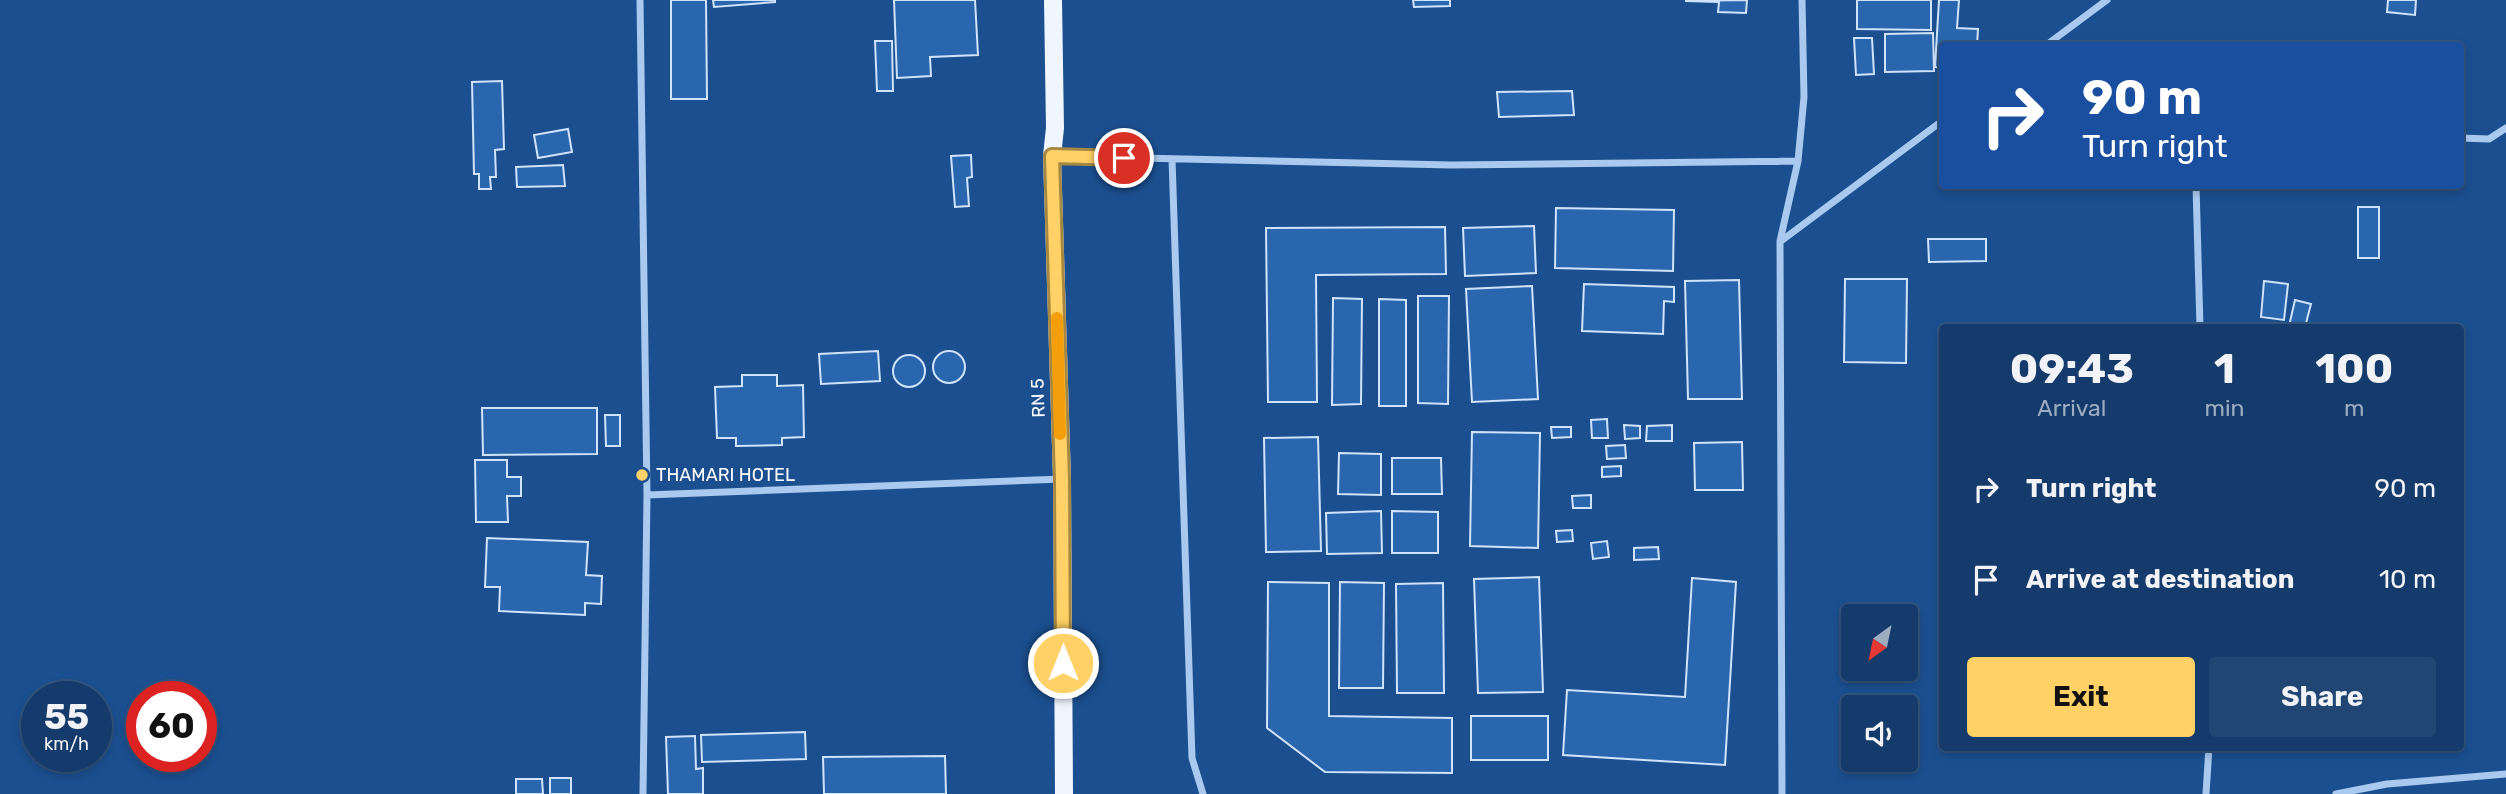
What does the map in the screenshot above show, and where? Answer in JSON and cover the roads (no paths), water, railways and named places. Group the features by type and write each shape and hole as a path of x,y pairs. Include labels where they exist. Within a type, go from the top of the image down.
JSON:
{"main road":[{"name":"RN 5","path":"1054,0 1055,128 1052,156 1062,480 1064,794"}],"street":[{"path":"640,0 647,495 643,794"},
{"path":"1782,794 1780,241 1798,161 1804,97 1802,0"},
{"path":"2050,42 2106,0"},
{"path":"1780,241 1939,123"},
{"path":"2464,138 2489,139 2506,128"},
{"path":"1052,156 1451,165 1798,161"},
{"path":"1172,159 1192,758 1203,794"},
{"path":"2196,189 2200,324"},
{"path":"647,495 1062,480"},
{"path":"2206,794 2209,751"},
{"path":"2336,794 2388,784 2506,774"}],"place":[{"name":"THAMARI HOTEL","path":"642,475"}]}
